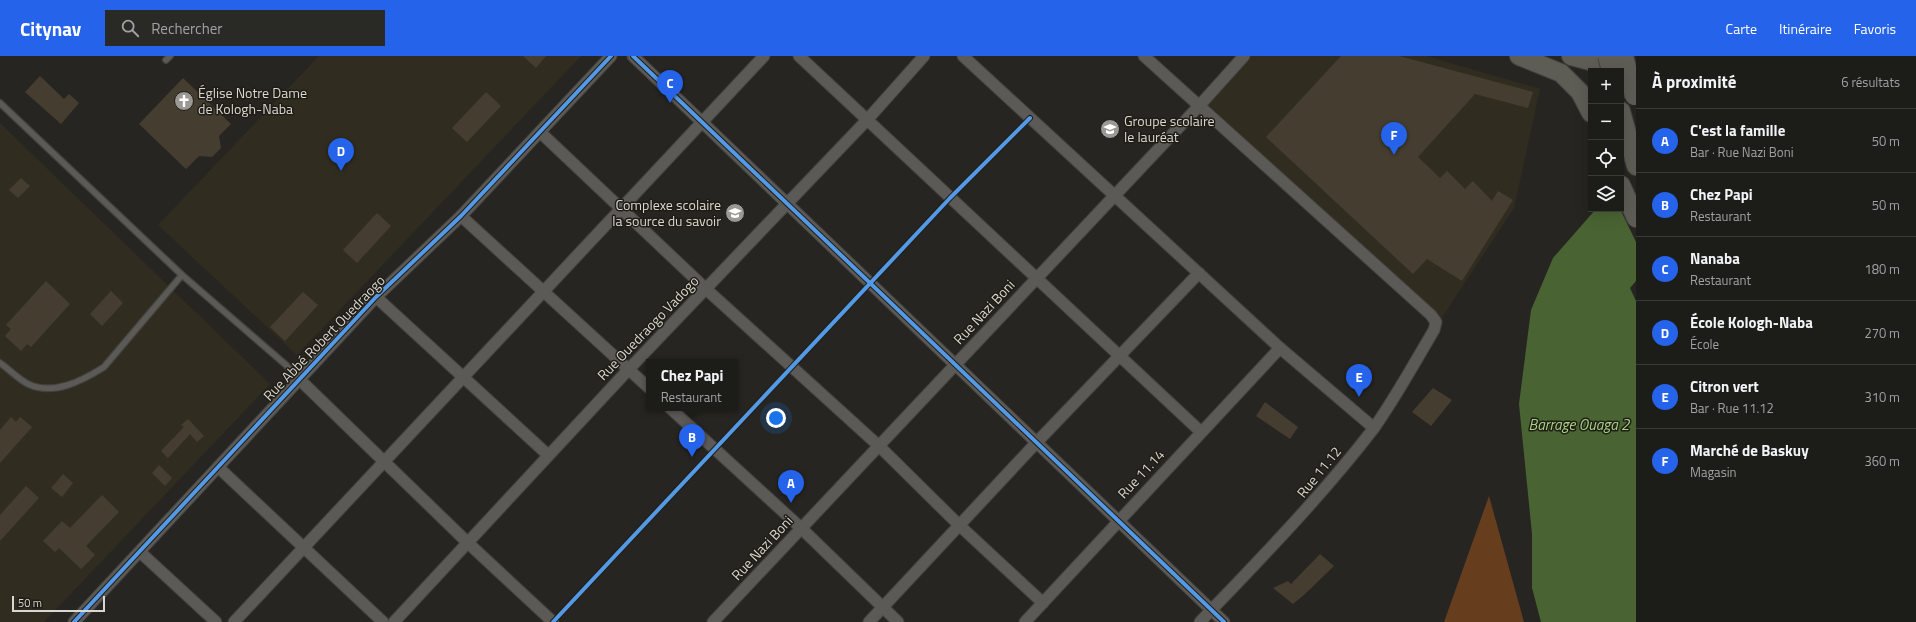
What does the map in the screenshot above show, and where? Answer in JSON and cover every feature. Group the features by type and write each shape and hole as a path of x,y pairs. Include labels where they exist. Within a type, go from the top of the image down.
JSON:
{"main road":[{"path":"1519,56 1561,73 1580,92 1588,107"},
{"path":"1571,56 1636,74"},
{"path":"1590,56 1636,62"},
{"path":"1608,56 1610,68"},
{"path":"1624,56 1635,99"},
{"path":"1624,123 1634,163"},
{"path":"1624,192 1636,218"}],"street":[{"name":"Rue Abbé Robert Ouedraogo","path":"74,622 376,297 460,216 611,56"},
{"path":"633,56 1224,622"},
{"path":"234,622 764,56"},
{"path":"799,56 1201,432"},
{"name":"Rue Ouedraogo Vadogo","path":"394,622 629,369 867,120 924,56"},
{"path":"963,56 1280,348 1374,428"},
{"path":"1144,56 1199,106"},
{"name":"Rue Nazi Boni","path":"718,620 800,528 1115,196 1244,56"},
{"name":"Rue 11.12","path":"1199,106 1431,315 1436,322 1434,330 1374,428 1314,503 1200,622"},
{"path":"540,132 706,289 879,446 960,526 1043,603"},
{"path":"460,216 646,385"},
{"path":"869,622 1037,442 1199,273"},
{"path":"376,297 548,455"},
{"name":"Rue 11.14","path":"1025,622 1118,520 1280,348"},
{"path":"299,379 467,542 553,622"},
{"path":"673,411 800,528 898,622"},
{"path":"218,467 383,622"},
{"path":"140,552 216,622"}],"lane":[{"path":"0,102 182,275 286,365 299,379"},
{"path":"0,363 27,384 46,389 67,386 95,373 104,367 182,275"}],"shaded area":[{"path":"319,56 581,56 297,355 158,225"},
{"path":"1248,56 1426,56 1540,89 1514,208 1441,319 1205,102"},
{"path":"0,123 270,384 44,622 0,622"},
{"path":"1489,496 1524,622 1444,622"}],"water":[{"name":"Barrage Ouaga 2","path":"1636,163 1636,281 1630,288 1636,301 1636,622 1541,622 1532,588 1532,534 1519,404 1531,310 1553,258 1593,212 1624,212 1624,200"}],"pier":[{"path":"1636,161 1636,242 1621,212 1624,212 1624,174"}],"building":[{"path":"523,56 546,56 536,68"},
{"path":"1341,56 1399,56 1533,92 1528,108 1475,94 1418,157 1440,178 1447,171 1465,189 1473,181 1492,201 1498,191 1513,200 1462,281 1427,259 1413,274 1266,137"},
{"path":"40,76 64,99 69,94 79,103 61,124 25,92"},
{"name":"Église Notre Dame de Kologh-Naba","path":"183,78 231,124 219,136 221,148 212,157 199,156 186,169 139,124"},
{"path":"486,92 501,106 467,142 452,128"},
{"path":"21,178 30,186 18,198 9,190"},
{"path":"377,213 391,226 357,263 343,250"},
{"path":"46,281 70,304 31,347 27,344 21,351 5,336 11,329 6,325"},
{"path":"111,291 123,303 102,326 90,314"},
{"path":"303,292 318,305 285,341 270,327"},
{"path":"1433,388 1452,400 1431,426 1412,412"},
{"path":"1265,402 1298,427 1290,439 1256,416"},
{"path":"11,417 16,422 20,417 32,427 0,463 0,430"},
{"path":"188,419 204,436 197,442 190,434 168,458 161,451 184,427 181,425"},
{"path":"159,465 172,478 165,486 152,473"},
{"path":"63,474 73,483 62,497 51,488"},
{"path":"26,486 39,498 0,541 0,515"},
{"path":"102,495 119,512 86,546 95,555 81,569 59,548 55,552 43,541 62,521 70,528"},
{"path":"1320,554 1334,566 1293,604 1273,588 1288,581 1291,584"}],"cycle path":[{"path":"74,622 376,297 461,216 611,56"},
{"path":"633,56 1224,622"},
{"path":"553,622 950,198 1030,118"}],"place":[{"name":"Église Notre Dame de Kologh-Naba","path":"184,101"},
{"name":"Nanaba","path":"670,103"},
{"name":"Groupe scolaire le lauréat","path":"1110,129"},
{"name":"Marché de Baskuy","path":"1394,155"},
{"name":"École Kologh-Naba","path":"341,171"},
{"name":"Complexe scolaire la source du savoir","path":"735,213"},
{"name":"Citron vert","path":"1359,397"},
{"name":"Chez Papi","path":"692,457"},
{"name":"C'est la famille","path":"791,503"}]}
